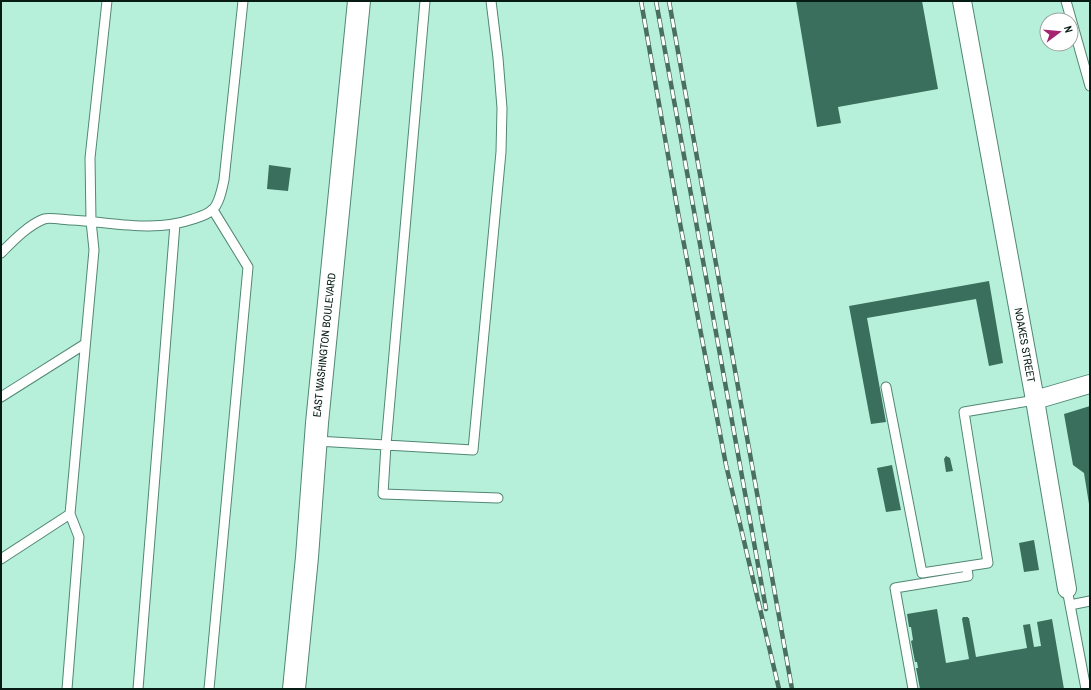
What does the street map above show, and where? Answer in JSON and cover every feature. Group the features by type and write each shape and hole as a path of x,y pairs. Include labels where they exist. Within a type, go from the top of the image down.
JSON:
{"main road":[{"name":"EAST WASHINGTON BOULEVARD","path":"294,689 308,557 315,441 359,1"}],"street":[{"name":"NOAKES STREET","path":"962,1 1035,400 1068,597"},
{"path":"1035,400 1090,384"}],"lane":[{"path":"66,689 78,537 70,514 94,250 91,221 90,158 107,1"},
{"path":"1,254 27,229 45,219 91,221 134,226 162,226 176,224 202,216 213,210 221,196 224,180 243,1"},
{"path":"425,1 383,494 498,498"},
{"path":"315,441 473,450 501,152 502,108 491,1"},
{"path":"1066,1 1090,86"},
{"path":"209,689 248,267 213,210"},
{"path":"138,689 176,224"},
{"path":"1,397 85,344"},
{"path":"886,387 922,574 988,563 964,412 1035,400"},
{"path":"1,559 70,514"},
{"path":"913,689 895,588 968,576 967,567"},
{"path":"1068,597 1090,601"},
{"name":"NOAKES STREET","path":"1068,597 1086,689"}],"building":[{"path":"796,1 922,1 938,89 838,107 841,123 817,127"},
{"path":"269,165 291,168 288,191 267,189"},
{"path":"989,281 1003,363 989,366 976,299 867,318 886,422 871,424 849,306"},
{"path":"1090,406 1089,504 1084,473 1073,465 1064,414"},
{"path":"946,456 950,458 953,471 946,472 944,459"},
{"path":"892,465 901,510 886,512 877,468"},
{"path":"1034,540 1039,570 1024,572 1019,543"},
{"path":"937,609 946,663 969,659 962,619 963,617 969,618 976,657 1027,648 1023,625 1030,624 1034,647 1041,646 1037,622 1052,619 1064,689 920,689 916,668 918,668 917,662 915,662 911,641 913,640 911,627 909,627 907,614"}],"railway":[{"path":"641,1 679,218 726,465 779,689"},
{"path":"656,1 766,609"},
{"path":"669,1 792,689"}]}
